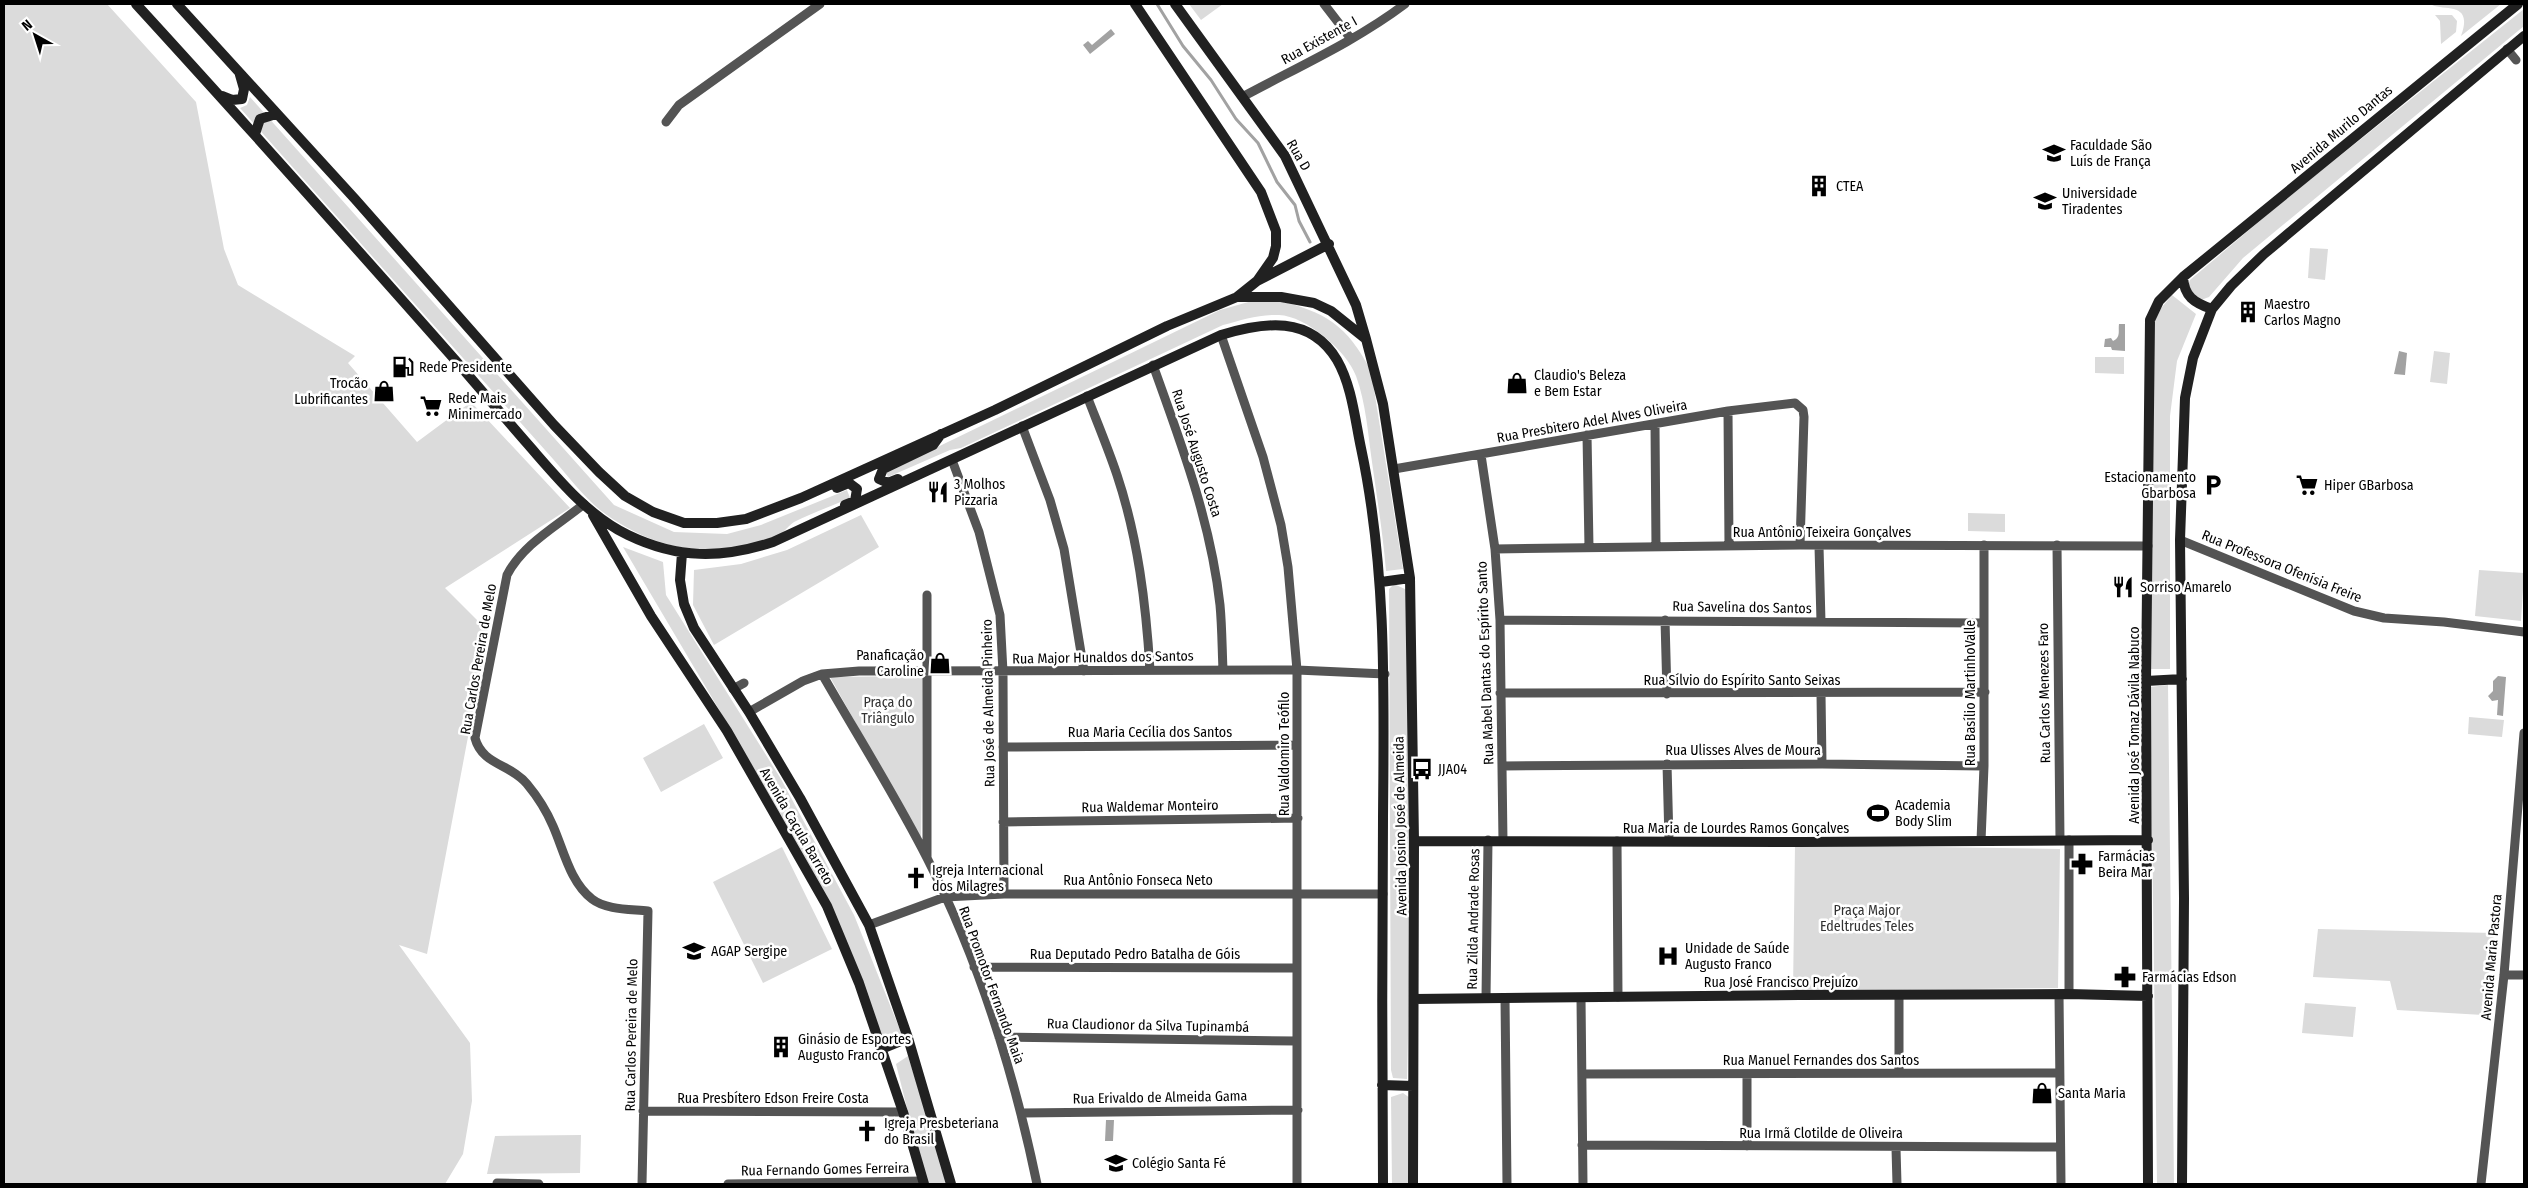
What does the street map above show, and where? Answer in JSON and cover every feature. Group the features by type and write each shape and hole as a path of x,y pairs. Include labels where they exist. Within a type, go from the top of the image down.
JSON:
{"main road":[{"path":"136,4 255,134 560,481 602,520 629,536 682,553 732,554 773,542 952,460"},
{"path":"177,4 355,199 554,425 625,496 653,512 684,523 717,523 746,519 778,507 995,410 1167,326 1237,297 1257,281 1329,244"},
{"path":"1135,4 1261,192 1276,231 1276,246 1273,258 1257,281"},
{"name":"Rua D","path":"1175,4 1244,96 1285,156 1329,244 1356,305 1366,339 1383,404 1394,469"},
{"name":"Avenida Murilo Dantas","path":"2183,276 2434,70 2518,4"},
{"path":"2182,1184 2184,898 2180,540 2185,398 2212,309 2238,279 2305,217 2524,36"},
{"path":"220,95 235,100 244,97 244,89 238,70"},
{"path":"255,134 260,120 276,114"},
{"path":"2183,276 2185,290 2190,297 2197,304 2212,309"},
{"name":"Avenida José Tomaz Dávila Nabuco","path":"2148,1184 2146,681 2150,320 2159,301 2183,276"},
{"path":"1237,297 1281,297 1314,303 1331,311 1366,339"},
{"name":"Avenida Josino José de Almeida","path":"952,460 1153,365 1221,335 1248,326 1276,323 1300,329 1320,341 1337,360 1347,382 1368,481 1381,582 1384,674 1382,1184"},
{"path":"941,434 933,445 883,468 879,479 888,483 935,463 952,460"},
{"name":"Avenida Josino José de Almeida","path":"1394,469 1410,578 1414,841 1412,1184"},
{"path":"778,507 794,506 848,483 857,489 855,501 812,521 798,531"},
{"name":"Avenida Caçula Barreto","path":"586,506 611,544 651,616 727,731 826,906 858,983 903,1112 923,1183"},
{"name":"Avenida Caçula Barreto","path":"682,553 680,580 684,604 709,654 749,712 800,798 869,925 908,1038 951,1184"},
{"path":"1381,582 1410,578"},
{"path":"2146,681 2182,680"},
{"name":"Rua Maria de Lourdes Ramos Gonçalves","path":"1414,841 2148,840"},
{"name":"Rua José Francisco Prejuízo","path":"1414,998 2064,994 2148,996"},
{"path":"881,1049 908,1038"},
{"path":"1382,1085 1413,1086"}],"street":[{"path":"666,122 679,105 820,4"},
{"path":"1324,4 1350,39"},
{"name":"Rua Existente I","path":"1244,96 1350,39 1405,4"},
{"path":"2507,49 2516,60"},
{"name":"Rua Valdomiro Teófilo","path":"1221,335 1263,457 1281,525 1288,567 1297,670 1297,1184"},
{"name":"Rua José Augusto Costa","path":"1153,365 1192,474 1207,531 1220,604 1223,670"},
{"path":"1087,396 1117,475 1135,542 1147,616 1150,670"},
{"name":"Rua Presbitero Adel Alves Oliveira","path":"1394,469 1728,411 1795,403 1803,410 1804,418 1800,546"},
{"path":"1728,411 1729,546"},
{"path":"1655,425 1656,547"},
{"path":"1022,426 1050,500 1064,549 1084,671"},
{"path":"1587,435 1589,547"},
{"name":"Rua Mabel Dantas do Espírito Santo","path":"1481,455 1496,550 1500,620 1503,841"},
{"name":"Rua José de Almeida Pinheiro","path":"952,460 990,568 1000,615 1003,672 1004,894"},
{"name":"Rua Carlos Pereira de Melo","path":"586,506 524,551 513,563 506,575 475,738 481,753 488,760 518,775 527,784 552,824 582,890 594,901 605,905 648,911 642,1184"},
{"name":"Rua Professora Ofenísia Freire","path":"2180,540 2354,612 2384,618 2444,622 2524,632"},
{"name":"Rua Basílio MartinhoValle","path":"1981,841 1985,692 1984,545"},
{"name":"Rua Carlos Menezes Faro","path":"2057,545 2064,840 2064,994 2058,1072 2061,1184"},
{"name":"Rua Antônio Teixeira Gonçalves","path":"1496,550 1729,546 2148,546"},
{"path":"1819,546 1821,622"},
{"path":"927,595 927,858"},
{"name":"Rua Savelina dos Santos","path":"1500,620 1984,623"},
{"path":"1665,620 1667,694"},
{"name":"Rua Major Hunaldos dos Santos","path":"749,712 803,681 822,674 859,671 1297,670 1384,674"},
{"name":"Rua Promotor Fernando Maia","path":"822,674 927,858 945,897 974,968 999,1037 1022,1112 1037,1184"},
{"path":"733,689 744,683"},
{"name":"Rua Sílvio do Espírito Santo Seixas","path":"1500,693 1821,694 1985,692"},
{"path":"1821,694 1822,764"},
{"name":"Avenida Maria Pastora","path":"2480,1184 2504,975 2524,732"},
{"name":"Rua Maria Cecília dos Santos","path":"1004,747 1297,745"},
{"path":"1667,764 1669,841"},
{"name":"Rua Ulisses Alves de Moura","path":"1502,766 1822,764 1984,766"},
{"name":"Rua Waldemar Monteiro","path":"1003,822 1298,818"},
{"name":"Rua Zilda Andrade Rosas","path":"1486,998 1488,840"},
{"path":"1617,841 1618,997"},
{"name":"Rua Antônio Fonseca Neto","path":"869,925 945,897 1004,894 1383,894"},
{"name":"Rua Deputado Pedro Batalha de Góis","path":"974,968 1296,968"},
{"path":"2504,975 2524,975"},
{"path":"1899,996 1899,1073"},
{"path":"1505,998 1507,1184"},
{"path":"1581,998 1583,1184"},
{"name":"Rua Claudionor da Silva Tupinambá","path":"999,1037 1296,1041"},
{"name":"Rua Manuel Fernandes dos Santos","path":"1583,1074 2058,1072"},
{"path":"1747,1074 1747,1146"},
{"name":"Rua Erivaldo de Almeida Gama","path":"1022,1112 1298,1110"},
{"name":"Rua Presbítero Edson Freire Costa","path":"643,1111 903,1112"},
{"name":"Rua Irmã Clotilde de Oliveira","path":"1582,1145 1896,1148 2060,1147"},
{"path":"1896,1148 1896,1184"},
{"name":"Rua Fernando Gomes Ferreira","path":"728,1184 923,1183"},
{"path":"497,1184 539,1184"}],"green space":[{"path":"4,4 107,4 196,102 224,249 238,285 355,356 348,363 417,442 471,402 570,508 445,588 488,631 427,954 399,945 470,1043 472,1101 463,1154 445,1184 4,1184"},
{"path":"1189,4 1223,4 1201,20"},
{"path":"2430,4 2501,4 2461,36 2464,25 2460,12"},
{"path":"2524,9 2524,26 2243,258 2209,297 2201,300 2187,287 2190,280 2287,198"},
{"path":"2435,15 2452,15 2457,21 2456,32 2441,44 2440,21"},
{"path":"250,97 614,505 674,532 727,534 761,525 847,490 850,498 794,522 773,539 728,550 683,548 661,542 640,534 600,510 240,108 247,105"},
{"path":"2310,248 2328,249 2325,280 2308,278"},
{"path":"2172,295 2196,314 2177,361 2170,416 2170,669 2150,669 2152,327 2158,312"},
{"path":"1276,300 1309,310 1322,316 1344,331 1371,371 1403,569 1386,571 1366,419 1356,376 1344,356 1313,328 1301,321 1279,315 1264,315 1223,325 961,448 950,450 888,477 886,472 1220,310 1252,301"},
{"path":"2434,351 2450,353 2447,384 2430,382"},
{"path":"2095,357 2124,357 2124,374 2095,373"},
{"path":"1968,513 2005,514 2005,532 1968,531"},
{"path":"861,515 879,547 714,645 693,605 694,570 741,564 787,550"},
{"path":"623,547 663,562 666,595 781,779 854,915 902,1035 884,1043 852,954 763,784"},
{"path":"2479,570 2524,573 2521,621 2475,616"},
{"path":"1394,584 1407,590 1410,834 1407,1079 1393,1078 1391,1070 1389,589"},
{"name":"Praça do Triângulo","path":"923,676 921,840 830,677"},
{"path":"2168,685 2174,1184 2157,1184 2150,687"},
{"path":"2469,717 2504,720 2502,737 2468,734"},
{"path":"704,724 723,758 661,792 643,758"},
{"name":"Praça Major Edeltrudes Teles","path":"1795,845 2060,849 2058,988 1793,991"},
{"path":"782,847 832,949 763,983 713,882"},
{"path":"2318,929 2494,933 2483,1015 2397,1010 2390,981 2313,977"},
{"path":"2305,1003 2356,1007 2353,1037 2302,1033"},
{"path":"908,1056 948,1184 926,1184 896,1064"},
{"path":"1403,1093 1410,1098 1410,1184 1392,1184 1391,1097"},
{"path":"581,1135 580,1173 487,1174 495,1136"}],"shaded area":[{"path":"1111,29 1115,34 1090,54 1083,45 1088,41 1092,45"},
{"path":"2119,324 2125,324 2125,351 2104,347 2105,339 2111,338 2113,341 2117,338"},
{"path":"2399,351 2407,353 2405,375 2394,374"},
{"path":"2498,676 2506,677 2503,716 2497,715 2498,700 2492,701 2488,696 2493,691 2493,681"},
{"path":"1106,1120 1114,1120 1113,1141 1105,1141"}],"waterway":[{"path":"1157,4 1183,46 1211,80 1236,119 1258,143 1277,182 1295,205 1299,221 1310,242"}],"place":[{"name":"Faculdade São Luís de França","path":"2054,153"},
{"name":"CTEA","path":"1819,186"},
{"name":"Universidade Tiradentes","path":"2045,201"},
{"name":"Maestro Carlos Magno","path":"2248,312"},
{"name":"Rede Presidente","path":"403,367"},
{"name":"Claudio's Beleza e Bem Estar","path":"1517,383"},
{"name":"Trocão Lubrificantes","path":"384,391"},
{"name":"Rede Mais Minimercado","path":"431,406"},
{"name":"Estacionamento Gbarbosa","path":"2213,485"},
{"name":"Hiper GBarbosa","path":"2307,485"},
{"name":"3 Molhos Pizzaria","path":"938,492"},
{"name":"Sorriso Amarelo","path":"2123,587"},
{"name":"Panaficação Caroline","path":"940,663"},
{"name":"JJA04","path":"1422,769"},
{"name":"Academia Body Slim","path":"1878,813"},
{"name":"Farmácias Beira Mar","path":"2082,864"},
{"name":"Igreja Internacional dos Milagres","path":"916,878"},
{"name":"AGAP Sergipe","path":"694,951"},
{"name":"Unidade de Saúde Augusto Franco","path":"1668,956"},
{"name":"Farmácias Edson","path":"2125,977"},
{"name":"Ginásio de Esportes Augusto Franco","path":"781,1047"},
{"name":"Santa Maria","path":"2042,1093"},
{"name":"Igreja Presbeteriana do Brasil","path":"867,1131"},
{"name":"Colégio Santa Fé","path":"1116,1163"}]}
